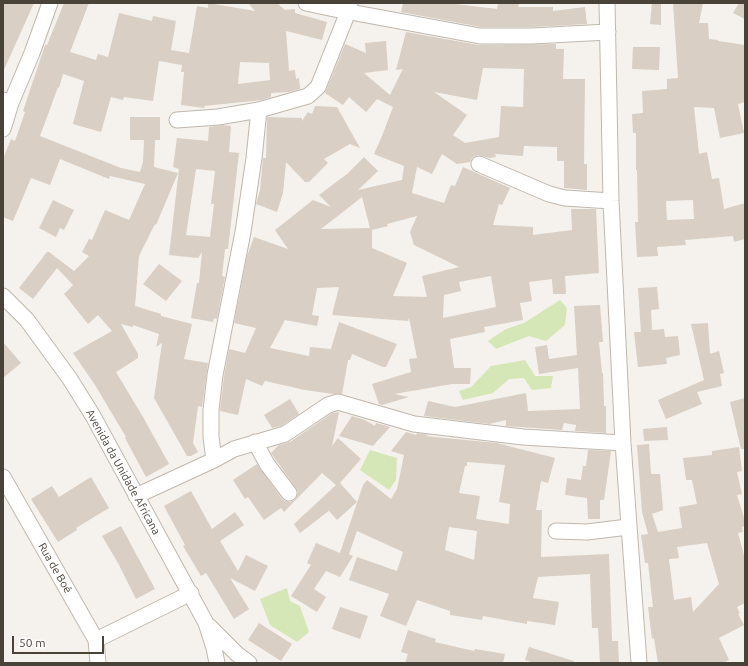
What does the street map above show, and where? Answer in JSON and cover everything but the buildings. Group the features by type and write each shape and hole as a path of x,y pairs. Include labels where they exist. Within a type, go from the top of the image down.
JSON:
{"street":[{"path":"3,129 7,102 32,53 50,3"},
{"path":"306,3 349,7 480,36 532,36 608,32"},
{"path":"607,3 611,201 622,443 639,663"},
{"path":"176,120 218,117 259,110 308,96 318,87 349,7"},
{"path":"214,460 211,437 211,410 215,375 243,232 254,158 259,110"},
{"path":"479,164 549,194 565,198 611,201"},
{"name":"Avenida da Unidade Africana","path":"3,296 27,320 70,379 93,416 191,593 206,623 217,663"},
{"path":"136,496 214,460 234,449 285,434 328,405 338,402 414,424 522,437 622,443"},
{"path":"255,442 267,464 289,493"},
{"name":"Rua de Boé","path":"3,477 96,640 98,663"},
{"path":"556,531 587,532 628,527"},
{"path":"96,640 191,593"},
{"path":"206,623 237,654 249,663"}],"green space":[{"path":"560,300 567,308 565,325 546,341 529,336 496,349 488,341 506,329 524,323"},
{"path":"525,360 535,376 553,376 551,388 532,390 524,378 509,379 493,393 463,400 459,391 471,387 491,366"},
{"path":"370,450 397,458 396,480 389,490 360,470"},
{"path":"287,588 290,601 300,606 309,632 297,642 270,625 260,599"}]}
